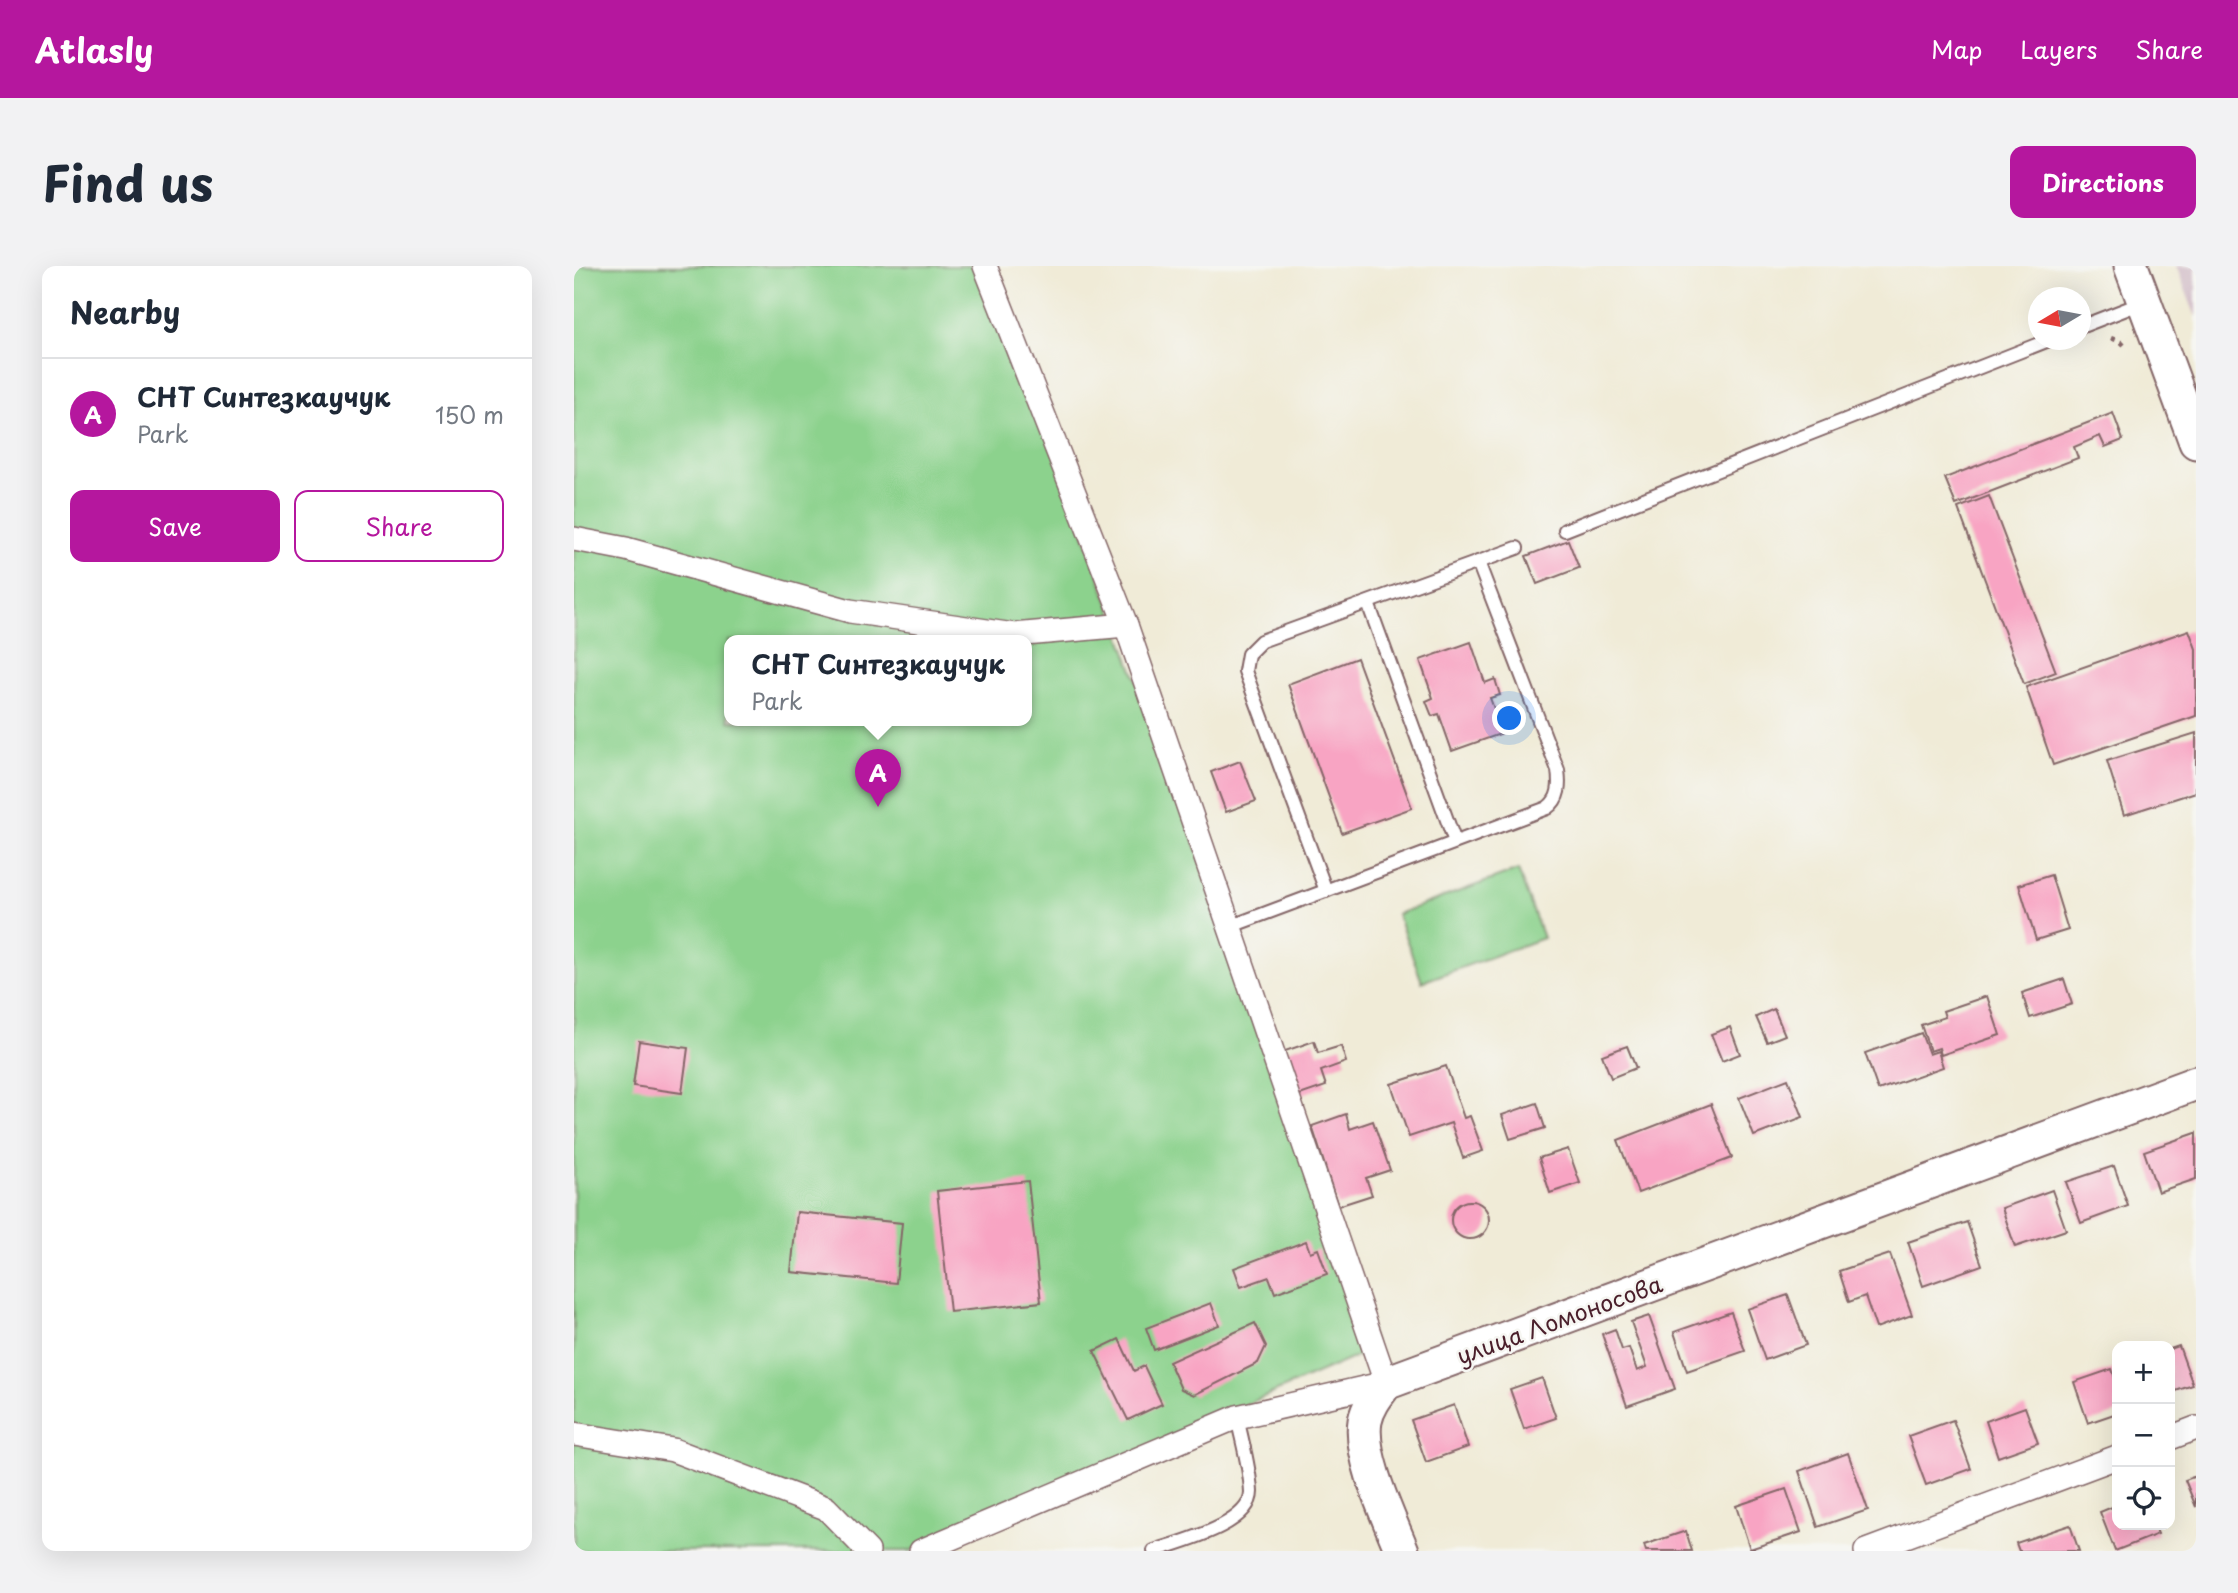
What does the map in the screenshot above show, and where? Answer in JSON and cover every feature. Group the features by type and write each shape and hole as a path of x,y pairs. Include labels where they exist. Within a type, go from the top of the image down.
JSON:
{"main road":[{"path":"2132,266 2196,442"},
{"name":"улица Ломоносова","path":"1385,1383 2196,1083"},
{"path":"1385,1383 1373,1400 1365,1422 1365,1446 1402,1551"}],"street":[{"path":"985,266 1126,625 1385,1383"},
{"path":"574,539 626,549 850,611 1014,635 1126,625"},
{"name":"улица Ломоносова","path":"921,1551 1237,1417 1385,1383"},
{"path":"2175,1436 2196,1428"},
{"path":"574,1434 673,1450 826,1508 869,1551"},
{"path":"1866,1551 2112,1459"}],"lane":[{"path":"2091,323 2144,302"},
{"path":"1565,530 2028,348"},
{"path":"1326,891 1245,671 1248,654 1261,641 1517,548"},
{"path":"1228,927 1547,808 1554,803 1560,784 1558,770 1478,562"},
{"path":"1368,603 1455,842"},
{"path":"1154,1551 1227,1524 1243,1512 1251,1495 1237,1417"}],"shaded area":[{"path":"2176,266 2196,266 2196,317"}],"green space":[{"path":"574,266 988,266 1376,1348 910,1551 574,1551"},
{"path":"1518,870 1543,938 1422,982 1397,914"}],"building":[{"path":"2113,413 2123,440 2105,447 2100,436 2074,447 2078,458 1956,505 1945,478"},
{"path":"1989,496 2056,672 2024,684 1958,508"},
{"path":"1568,540 1579,568 1537,584 1526,556"},
{"path":"2189,630 2196,649 2196,716 2053,765 2026,687"},
{"path":"1471,642 1485,683 1495,679 1500,695 1490,698 1503,733 1452,751 1439,714 1432,716 1426,701 1433,698 1420,660"},
{"path":"1357,658 1412,808 1342,833 1288,684"},
{"path":"2196,733 2196,792 2124,815 2107,761"},
{"path":"1240,761 1256,801 1226,812 1211,772"},
{"path":"2051,875 2068,930 2036,940 2019,885"},
{"path":"2064,979 2072,1004 2030,1018 2022,993"},
{"path":"1987,996 2000,1035 1941,1055 1939,1048 1930,1051 1921,1025 1945,1017 1943,1011"},
{"path":"1774,1009 1785,1035 1767,1042 1756,1017"},
{"path":"1730,1027 1740,1054 1722,1061 1711,1034"},
{"path":"1921,1033 1929,1054 1938,1051 1943,1067 1878,1090 1865,1053"},
{"path":"639,1041 688,1048 682,1093 633,1086"},
{"path":"1314,1041 1318,1053 1341,1046 1346,1062 1321,1071 1326,1086 1297,1096 1282,1052"},
{"path":"1627,1046 1636,1068 1611,1078 1602,1055"},
{"path":"1446,1066 1464,1118 1470,1116 1483,1151 1463,1158 1451,1123 1409,1137 1391,1084"},
{"path":"1788,1079 1803,1117 1754,1136 1739,1098"},
{"path":"1537,1103 1545,1128 1510,1139 1502,1115"},
{"path":"1711,1104 1732,1158 1638,1193 1618,1140"},
{"path":"1346,1114 1350,1129 1373,1121 1390,1170 1366,1178 1372,1195 1338,1206 1312,1126"},
{"path":"2196,1133 2196,1179 2158,1192 2144,1151"},
{"path":"1568,1149 1580,1183 1550,1193 1539,1158"},
{"path":"2114,1166 2128,1206 2081,1223 2066,1182"},
{"path":"1028,1181 1041,1302 950,1312 937,1191"},
{"path":"2052,1190 2066,1230 2015,1247 2002,1208"},
{"path":"1470,1201 1483,1207 1489,1220 1483,1233 1470,1239 1457,1233 1451,1220 1457,1207"},
{"path":"797,1212 902,1223 896,1283 791,1272"},
{"path":"1967,1222 1982,1265 1923,1286 1908,1242"},
{"path":"1306,1241 1310,1252 1318,1249 1327,1274 1275,1293 1269,1277 1241,1287 1234,1268"},
{"path":"1890,1254 1912,1315 1876,1328 1865,1296 1849,1302 1839,1271"},
{"path":"1788,1295 1806,1345 1765,1360 1747,1309"},
{"path":"1211,1303 1219,1325 1154,1350 1146,1328"},
{"path":"1731,1312 1745,1351 1687,1371 1674,1332"},
{"path":"1649,1316 1675,1389 1627,1406 1602,1334 1615,1329 1622,1350 1629,1348 1637,1371 1647,1367 1631,1322"},
{"path":"1255,1323 1266,1346 1258,1363 1194,1395 1181,1389 1169,1362"},
{"path":"1119,1339 1134,1371 1144,1366 1162,1404 1128,1420 1094,1351"},
{"path":"2179,1346 2193,1385 2175,1391 2175,1347"},
{"path":"2112,1369 2112,1415 2088,1423 2074,1382"},
{"path":"1542,1378 1556,1418 1524,1429 1510,1389"},
{"path":"1454,1405 1468,1447 1426,1462 1411,1420"},
{"path":"2025,1407 2038,1443 1998,1457 1986,1421"},
{"path":"1953,1420 1971,1469 1926,1485 1908,1436"},
{"path":"1848,1453 1868,1510 1818,1527 1799,1471"},
{"path":"2196,1476 2196,1507 2185,1480"},
{"path":"1786,1489 1801,1532 1750,1549 1736,1506"},
{"path":"2112,1507 2112,1530 2156,1530 2158,1534 2115,1551 2100,1512"},
{"path":"2070,1525 2079,1551 2019,1551 2016,1543"},
{"path":"1686,1531 1692,1551 1646,1551 1644,1545"}],"place":[{"name":"СНТ Синтезкаучук","path":"878,807"}]}
